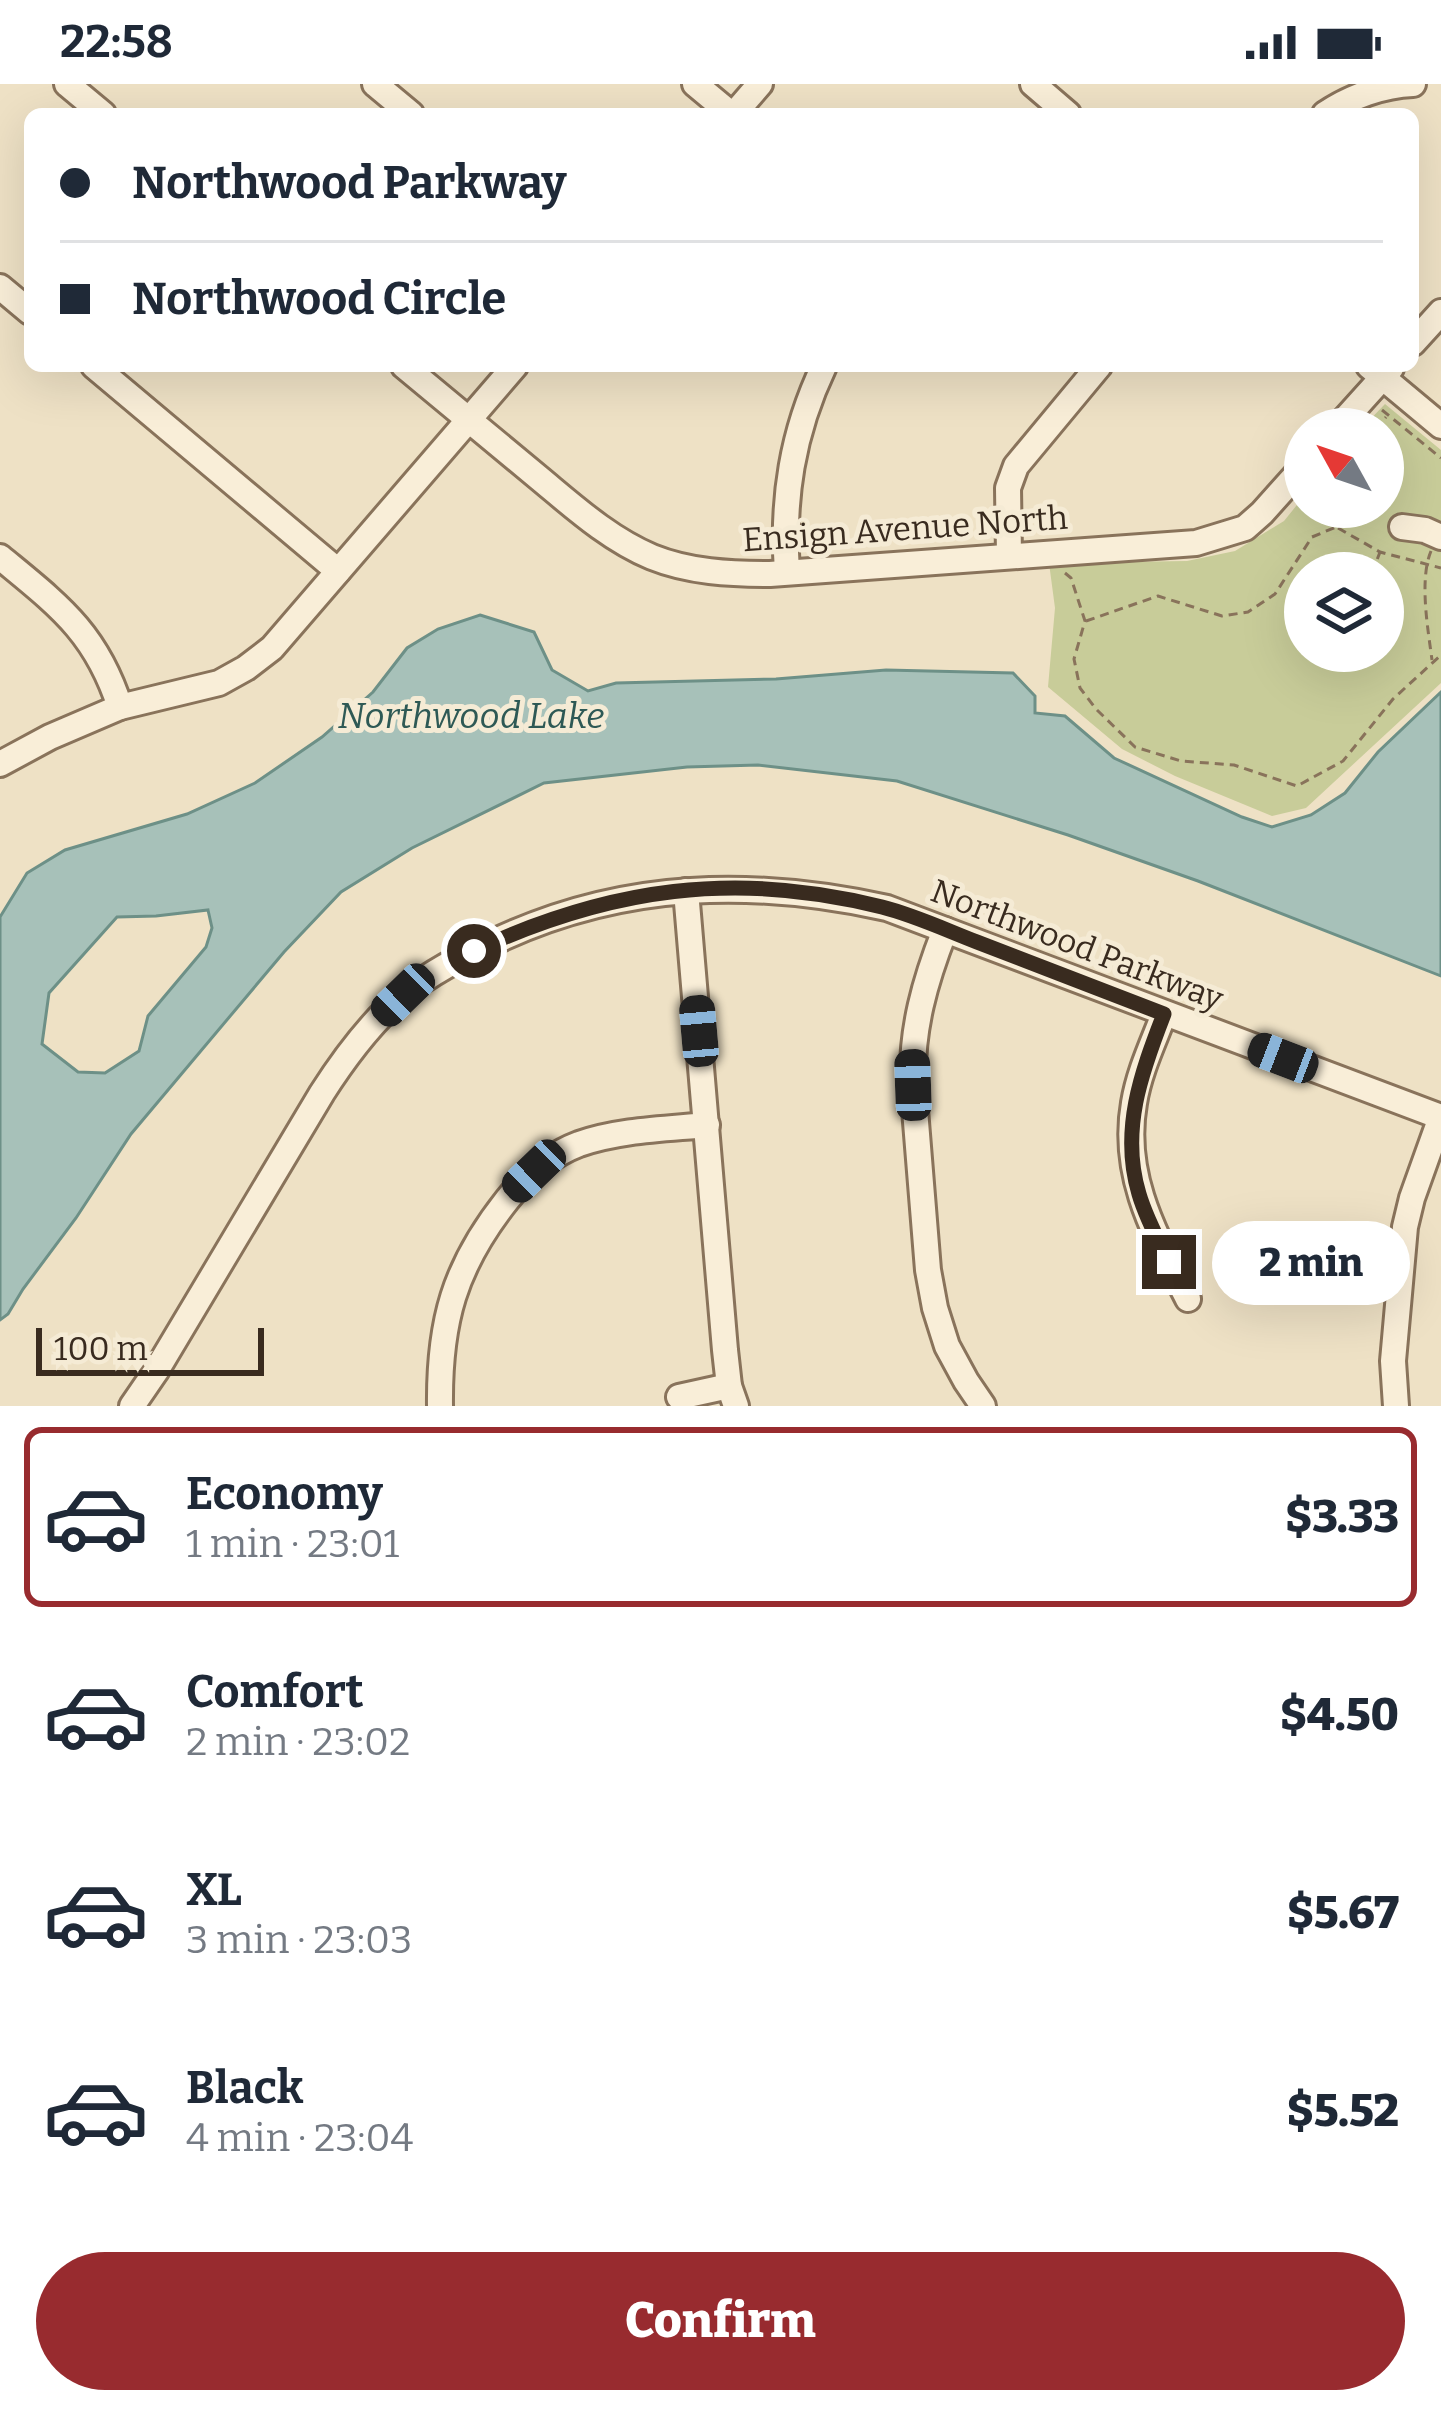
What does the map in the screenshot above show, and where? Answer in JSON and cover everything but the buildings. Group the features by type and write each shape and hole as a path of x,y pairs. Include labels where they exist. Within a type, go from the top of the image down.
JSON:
{"street":[{"path":"67,84 96,108"},
{"path":"375,84 404,108"},
{"path":"695,84 725,108"},
{"path":"738,108 760,84"},
{"path":"1333,108 1369,92 1413,84"},
{"path":"0,286 24,307"},
{"path":"1419,336 1441,312"},
{"path":"101,372 338,571"},
{"name":"Ensign Avenue North","path":"411,372 584,516 652,557 692,569 730,574 787,572 1196,543 1245,528 1284,487"},
{"path":"0,764 120,707 219,683 247,668 272,648 510,372"},
{"path":"787,572 791,456 821,372"},
{"path":"1010,555 1009,488 1016,466 1094,372"},
{"path":"1355,408 1380,372"},
{"path":"1383,372 1441,426"},
{"path":"1404,526 1441,537"},
{"path":"0,557 77,624 95,647 120,707"},
{"name":"Northwood Parkway","path":"132,1406 344,1058 372,1025 403,995 455,961 530,925 587,907 647,894 768,889 887,908 1441,1117"},
{"path":"679,1396 732,1396 686,891"},
{"path":"945,930 922,991 912,1056 913,1085 935,1309 947,1346 983,1406"},
{"path":"1164,1014 1134,1101 1132,1164 1151,1225 1188,1299"},
{"path":"1396,1406 1393,1361 1405,1227 1441,1117"},
{"path":"440,1406 439,1361 458,1279 476,1242 516,1188 555,1155 575,1145 604,1136 707,1125"}],"path":[{"path":"1364,398 1379,408"},
{"path":"1404,427 1441,458"},
{"path":"1084,621 1158,596 1222,616 1248,612 1276,595 1312,537 1334,528"},
{"path":"1338,528 1380,552"},
{"path":"1058,552 1058,568 1071,578 1084,621 1074,658 1080,688 1135,747 1181,761 1234,765 1298,786 1343,761 1393,699 1441,655"},
{"path":"1404,558 1441,568"},
{"path":"1426,563 1432,662"}],"green space":[{"path":"1404,420 1441,450 1441,683 1306,808 1272,816 1122,749 1048,687 1055,608 1049,563 1187,561 1235,551 1284,521 1284,528 1404,528"}],"water":[{"name":"Northwood Lake","path":"480,615 534,632 552,670 588,691 616,683 776,679 886,670 1013,673 1035,696 1035,713 1065,716 1114,758 1272,827 1311,815 1345,793 1378,752 1441,692 1441,976 1198,881 897,781 758,765 687,767 544,783 412,848 341,892 284,952 131,1134 0,1320 0,917 27,873 65,850 187,814 255,783 322,737 373,692 407,648 438,629","holes":["208,910 212,928 206,947 148,1016 139,1051 105,1073 78,1072 42,1044 49,993 117,917"]}],"route":[{"path":"474,951 530,925 647,894 768,889 887,908 1164,1014 1142,1070 1131,1132 1139,1196 1169,1262"}]}
